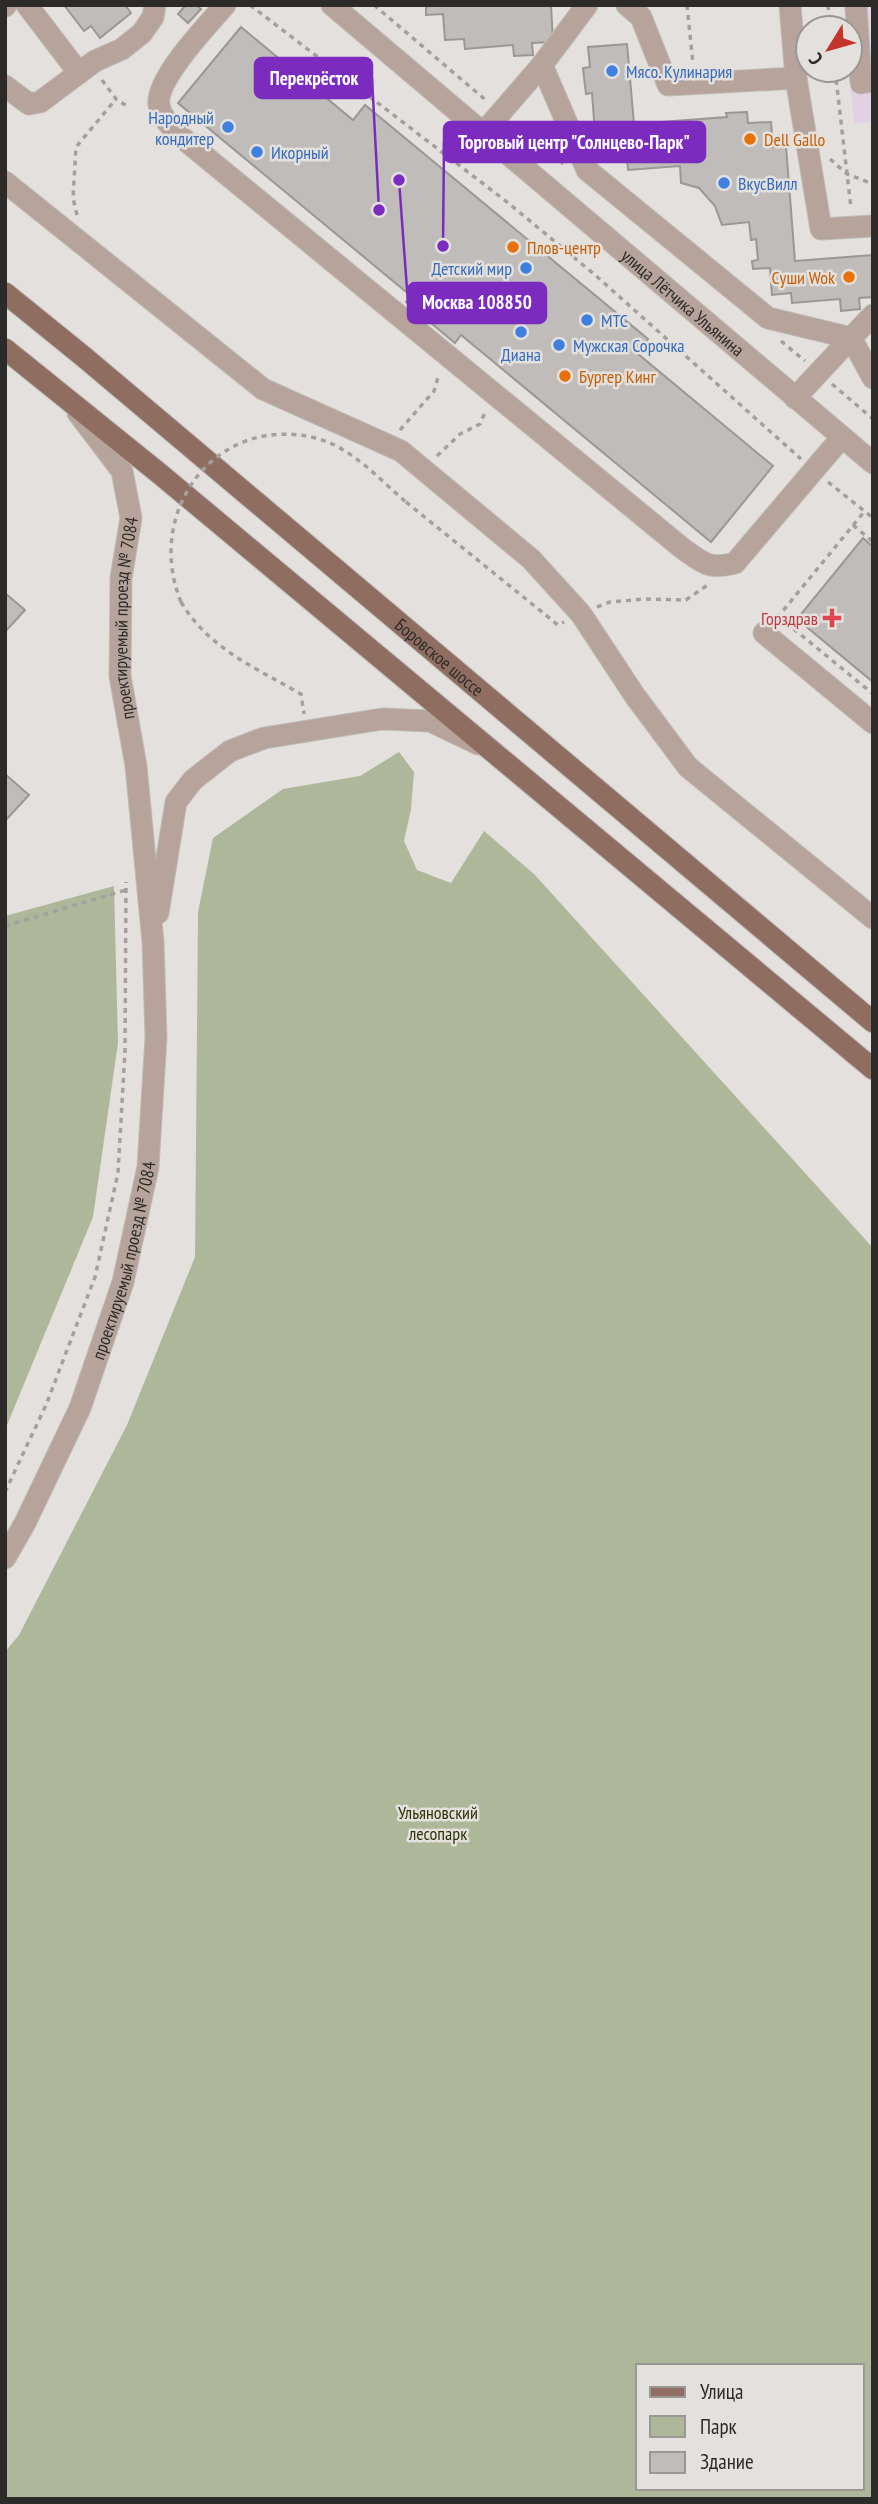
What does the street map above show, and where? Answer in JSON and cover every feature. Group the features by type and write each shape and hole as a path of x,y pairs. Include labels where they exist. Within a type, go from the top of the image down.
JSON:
{"main road":[{"name":"Боровское шоссе","path":"5,293 873,1022"},
{"path":"5,349 873,1069"}],"street":[{"path":"27,5 84,69"},
{"path":"5,86 25,102 36,104 103,56 122,49 142,33 153,17 155,5"},
{"path":"225,5 170,73 162,89 159,104 165,120 180,136 444,354 703,564 719,567 735,563 842,437"},
{"name":"улица Лётчика Ульянина","path":"332,5 873,463"},
{"path":"484,132 542,65 587,5"},
{"path":"626,5 641,17 668,85 794,78"},
{"path":"790,5 794,54"},
{"path":"856,5 861,83 873,81"},
{"path":"542,65 587,170 768,318 851,338 873,378"},
{"path":"797,84 821,229 863,226"},
{"path":"5,182 263,389 401,451 531,559 581,614 635,695 688,767 873,918"},
{"path":"795,398 873,315"},
{"name":"проектируемый проезд № 7084","path":"5,1558 25,1523 80,1408 123,1282 148,1167 156,1037 153,942 136,766 120,676 121,578 131,518 122,471 66,397"},
{"path":"764,633 873,723"},
{"name":"проектируемый проезд № 7084","path":"153,942 176,802 193,780 230,751 264,738 382,719 430,721 488,749"}],"path":[{"path":"250,5 536,226 594,274 813,470 873,519"},
{"path":"687,5 695,84"},
{"path":"84,69 127,106"},
{"path":"837,84 847,174 863,226"},
{"path":"83,244 73,198 76,147 117,99"},
{"path":"806,141 847,174 873,184"},
{"path":"390,446 404,424 434,391 444,354"},
{"path":"426,472 437,456 460,434 480,424 486,409 480,383"},
{"path":"304,716 301,694 212,641 198,627 181,602 173,576 171,535 178,507 199,472 214,459 245,442 281,434 321,440 352,456 558,625 610,602 686,600 709,584 719,567"},
{"path":"764,633 864,512"},
{"path":"853,525 873,542"},
{"path":"778,616 873,694"},
{"path":"5,1492 46,1405 95,1278 118,1173 125,1051 127,878"},
{"path":"5,926 126,890"}],"shaded area":[{"path":"844,5 873,5 873,124 854,123 850,84 864,84 864,14 845,14"}],"green space":[{"name":"Ульяновский лесопарк","path":"399,752 414,772 411,809 404,841 417,870 451,883 484,831 534,874 873,1248 873,2499 5,2499 5,1652 19,1635 127,1425 195,1257 198,912 213,838 283,789 360,776"},
{"path":"114,886 118,1043 93,1217 5,1430 5,916"}],"building":[{"path":"64,5 125,5 131,13 100,38 91,26 84,31"},
{"path":"186,5 196,5 201,9 188,23 178,14"},
{"path":"551,5 553,42 532,43 533,55 514,56 513,45 465,49 464,39 445,40 443,14 426,15 426,7"},
{"path":"241,27 353,120 365,105 648,339 637,353 773,466 711,542 461,335 455,343 406,302 411,296 178,103"},
{"path":"627,44 634,124 727,117 726,113 747,112 748,123 771,122 773,147 786,146 795,261 873,255 873,297 859,298 860,309 841,311 840,299 792,303 791,293 772,295 770,268 753,269 752,261 758,260 756,239 751,240 749,222 722,225 715,206 699,188 681,183 680,166 628,170 627,156 610,158 608,133 595,134 592,93 586,94 583,68 590,67 588,47"},
{"path":"863,538 873,547 873,682 797,619"},
{"path":"5,593 25,610 5,632"},
{"path":"5,774 29,795 5,821"}],"place":[{"name":"Мясо. Кулинария","path":"612,71"},
{"name":"Народный кондитер","path":"228,127"},
{"name":"Dell Gallo","path":"750,139"},
{"name":"Икорный","path":"257,152"},
{"name":"Москва 108850","path":"399,180"},
{"name":"ВкусВилл","path":"724,183"},
{"name":"Перекрёсток","path":"379,210"},
{"name":"Торговый центр \"Солнцево-Парк\"","path":"443,246"},
{"name":"Плов-центр","path":"513,247"},
{"name":"Детский мир","path":"526,268"},
{"name":"Суши Wok","path":"849,277"},
{"name":"МТС","path":"587,320"},
{"name":"Диана","path":"521,332"},
{"name":"Мужская Сорочка","path":"559,345"},
{"name":"Бургер Кинг","path":"565,376"},
{"name":"Горздрав","path":"832,618"}]}
